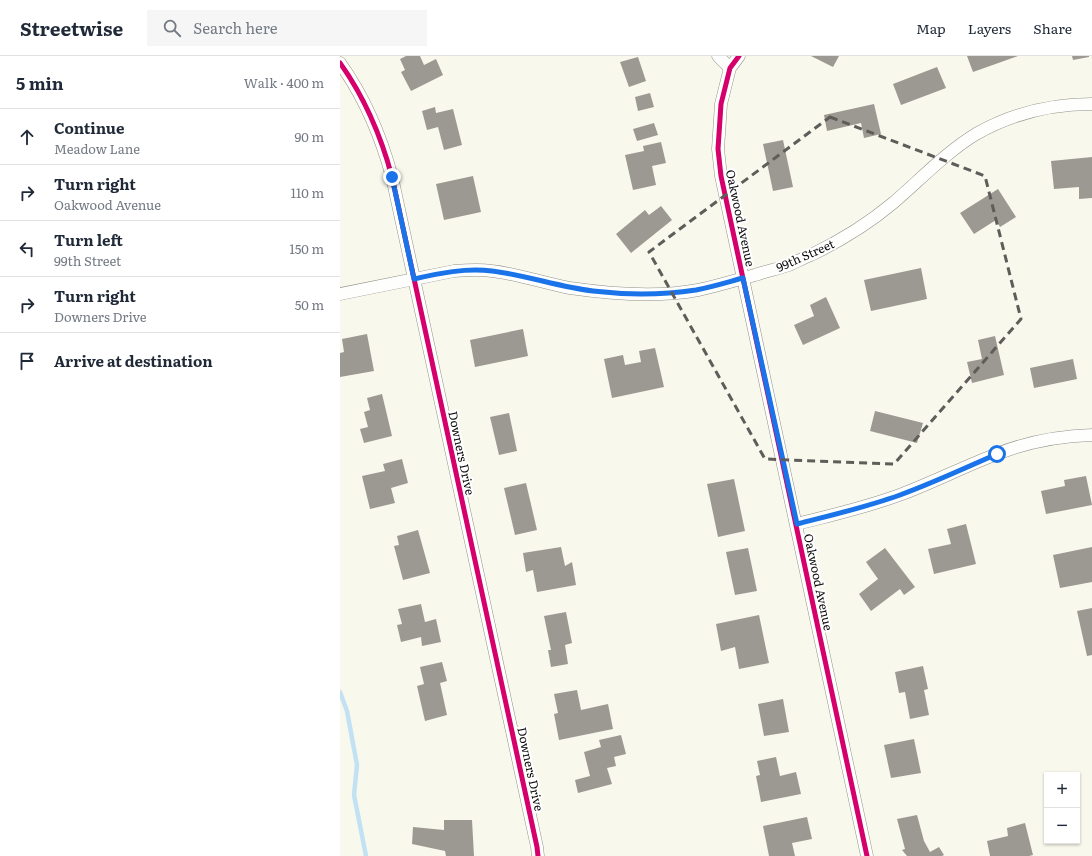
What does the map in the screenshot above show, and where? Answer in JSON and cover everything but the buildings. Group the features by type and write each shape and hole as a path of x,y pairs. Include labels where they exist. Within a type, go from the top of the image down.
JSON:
{"street":[{"path":"718,56 730,68"},
{"name":"Oakwood Avenue","path":"739,56 730,68 721,104 718,149 721,176 797,524 867,856"},
{"name":"Downers Drive","path":"340,63 362,98 378,130 386,152 538,847 538,856"},
{"name":"99th Street","path":"340,294 454,271 467,270 492,271 593,291 645,294 697,290 790,265 829,246 852,233 892,204 937,163 961,144 1003,121 1055,106 1092,104"},
{"path":"797,524 860,508 900,495 932,483 997,454 1023,445 1066,437 1092,435"}],"highlighted area":[{"path":"830,117 985,176 1021,319 894,464 765,459 649,252"}],"waterway":[{"path":"340,692 347,711 357,765 354,795 366,856"}],"cycle path":[{"path":"739,56 730,68 721,104 718,149 721,176 867,856"},
{"path":"340,63 365,104 383,147 392,177 538,856"}],"route":[{"path":"392,177 414,279 454,271 492,271 546,283 593,291 645,294 697,290 743,278 797,524 860,508 900,495 932,483 997,454"}]}
